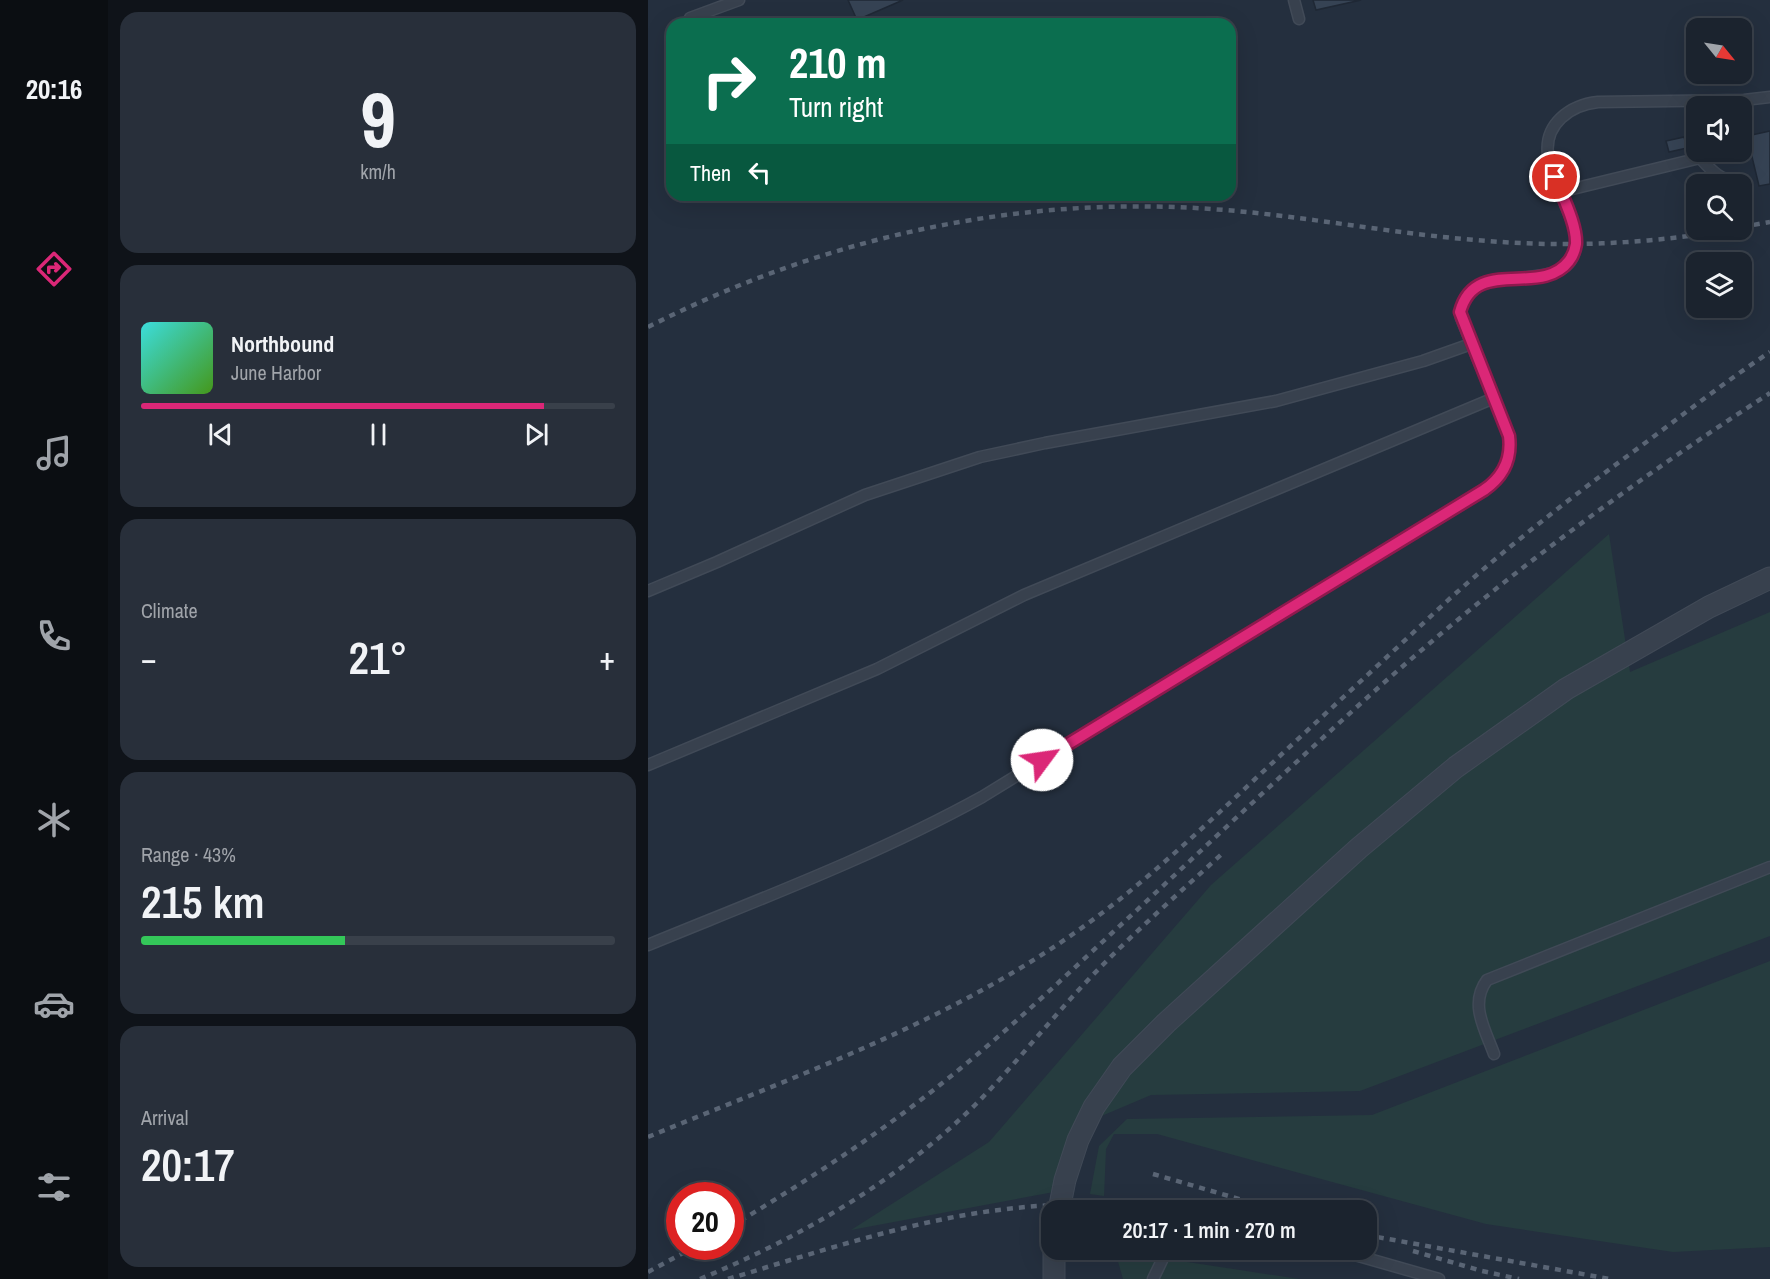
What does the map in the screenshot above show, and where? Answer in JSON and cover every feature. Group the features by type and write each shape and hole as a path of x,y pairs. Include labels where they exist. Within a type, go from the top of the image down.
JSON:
{"street":[{"path":"1061,1200 1078,1140 1094,1107 1122,1067 1166,1023 1359,848 1456,767 1566,689 1709,607 1770,578"},
{"path":"1054,1260 1054,1279"}],"lane":[{"path":"690,18 738,0"},
{"path":"1294,0 1299,19"},
{"path":"648,945 870,853 955,812 1484,490 1497,480 1503,471 1510,452 1509,436 1460,312 1470,291 1486,282 1550,274 1559,270 1570,259 1576,244 1575,237 1548,155 1549,139 1556,123 1563,114 1579,105 1598,102 1744,100 1770,97"},
{"path":"1560,192 1700,158 1715,174"},
{"path":"648,591 856,499 980,457 1053,441 1276,401 1472,344"},
{"path":"648,765 877,669 1024,595 1494,398"},
{"path":"1494,1054 1477,1006 1479,990 1487,980 1770,867"},
{"path":"1153,1279 1162,1260"},
{"path":"1372,1260 1439,1279"}],"green space":[{"path":"1609,534 1630,672 1770,612 1770,936 1360,1091 1151,1095 1078,1126 1054,1192 851,1230 989,1142 1211,885"},
{"path":"1770,961 1770,1247 1673,1252 1486,1224 1157,1134 1114,1134 1106,1149 1104,1196 1090,1194 1099,1146 1127,1119 1372,1115"},
{"path":"1118,1260 1174,1260 1299,1279 1123,1279"}],"building":[{"path":"848,0 903,0 862,18 856,18"},
{"path":"1313,0 1361,0 1316,10"},
{"path":"1770,131 1770,184 1759,186 1752,157 1752,135"},
{"path":"1684,137 1686,148 1669,152 1666,141"}],"railway":[{"path":"648,327 714,296 782,269 851,247 922,229 993,217 1065,209 1138,206 1211,209 1277,215 1443,237 1540,244 1603,243 1686,237"},
{"path":"1752,225 1770,222"},
{"path":"648,1137 812,1070 920,1022 1024,966 1073,934 1166,861 1493,561 1591,483 1770,352"},
{"path":"744,1218 841,1157 894,1120 989,1045 1369,696 1465,614 1614,499 1770,393"},
{"path":"700,1279 738,1263 811,1226 880,1183 945,1133 1004,1074 1104,963 1224,852"},
{"path":"1153,1174 1243,1200"},
{"path":"728,1279 893,1231 981,1212 1041,1206"},
{"path":"1377,1237 1610,1279"},
{"path":"1413,1251 1519,1279"},
{"path":"648,1272 670,1260"}],"route":[{"path":"1042,760 1491,486 1497,480 1508,462 1509,436 1460,312 1466,297 1477,286 1497,280 1550,274 1559,270 1570,259 1576,244 1574,229 1555,177"}]}
